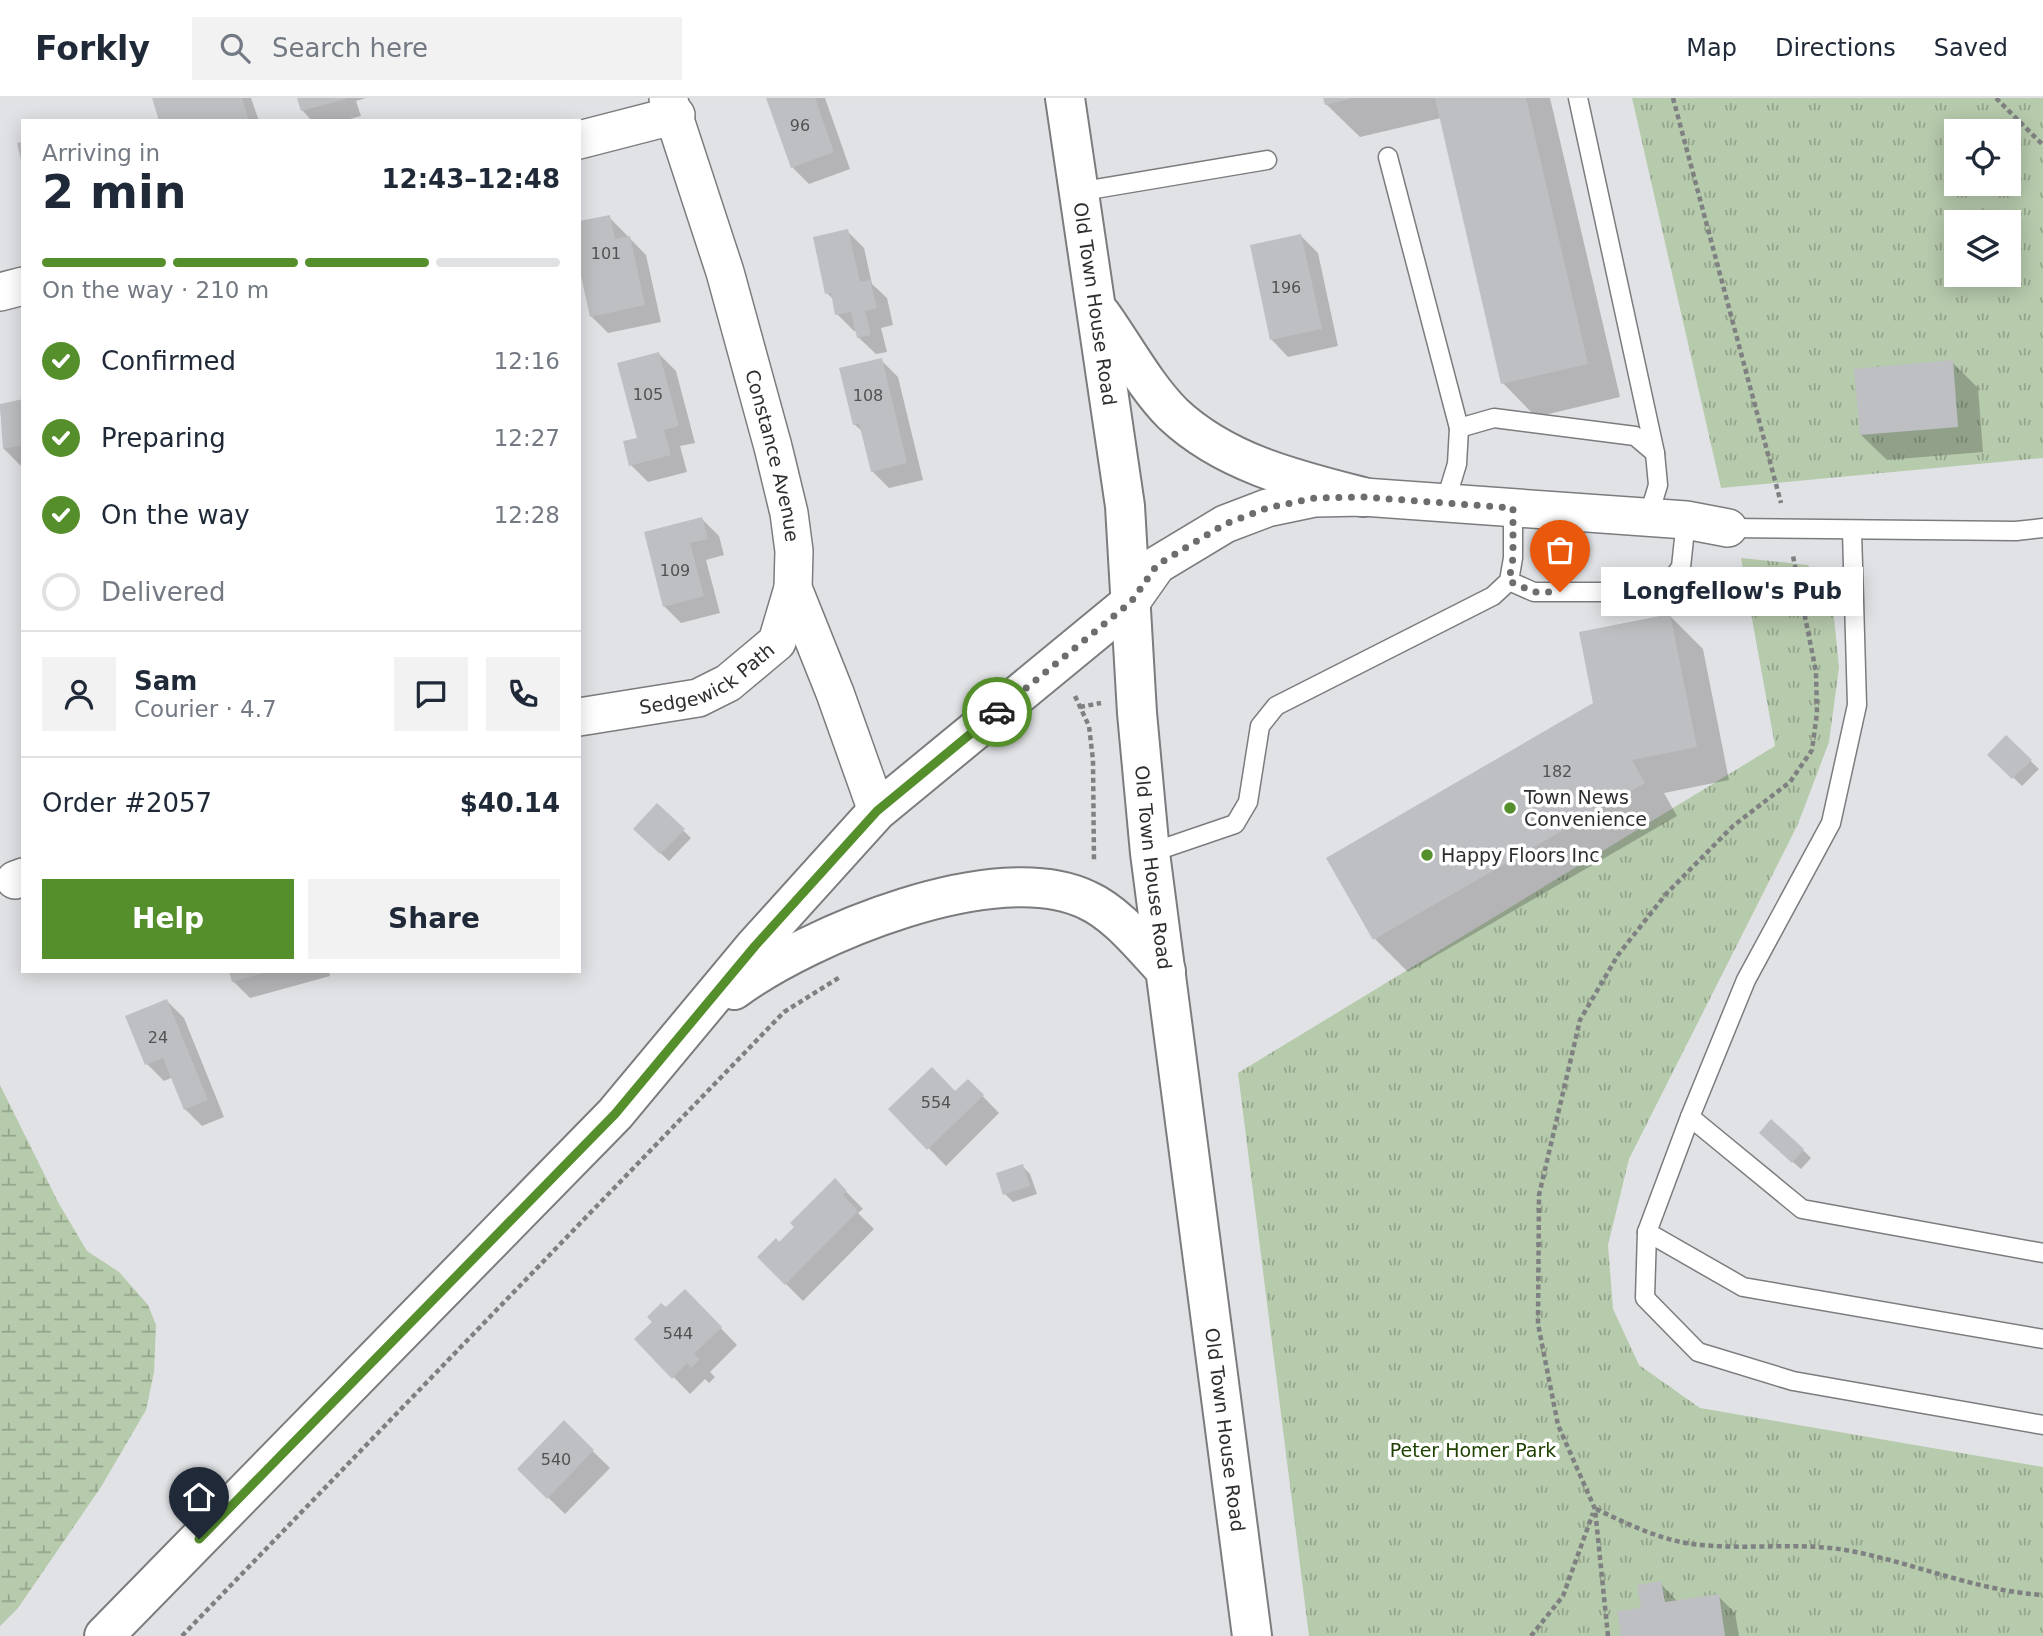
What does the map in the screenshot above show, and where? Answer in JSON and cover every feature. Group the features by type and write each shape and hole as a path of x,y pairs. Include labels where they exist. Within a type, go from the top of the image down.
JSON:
{"main road":[{"name":"Old Town House Road","path":"1065,98 1125,506 1137,713 1150,853 1252,1636"},
{"path":"1098,309 1172,412 1206,441 1236,457 1297,480 1363,497"},
{"path":"104,1636 615,1114 755,946 877,811 1131,602"},
{"path":"695,1018 760,970 811,944 866,921 954,895 1009,888 1056,888 1089,900 1114,919 1166,971"}],"street":[{"path":"581,139 672,106"},
{"name":"Constance Avenue","path":"672,106 725,272 773,447 789,513 794,551 793,588 835,692 877,811"},
{"path":"0,292 21,287"},
{"path":"1131,602 1157,565 1225,524 1267,508 1315,498 1363,497 1445,502 1686,520 1728,528"},
{"name":"Sedgewick Path","path":"581,718 698,698 728,683 776,642 793,588"}],"lane":[{"path":"1578,98 1655,453 1658,485 1648,518"},
{"path":"1388,156 1459,428 1457,464 1445,502"},
{"path":"1077,192 1267,160"},
{"path":"1459,428 1494,418 1520,421 1635,436 1655,453"},
{"path":"1150,853 1235,824 1248,802 1260,726 1276,706 1493,596 1509,581 1513,558 1513,508"},
{"path":"1509,581 1534,592 1663,592 1681,567 1686,520"},
{"path":"1728,528 1852,531 2016,531 2043,528"},
{"path":"1852,531 1857,705 1831,823 1745,981 1690,1117 1647,1232 1645,1298 1698,1352 1793,1381 2043,1425"},
{"path":"1690,1117 1802,1209 2043,1253"},
{"path":"1647,1232 1743,1287 2043,1339"}],"path":[{"path":"1673,98 1781,501"},
{"path":"1996,98 2043,145"},
{"path":"1608,1636 1595,1509 1558,1425 1538,1324 1539,1195 1580,1020 1618,955 1666,894 1733,826 1790,782 1812,750 1817,713 1816,672 1794,558"},
{"path":"1072,690 1089,726 1093,760 1094,874"},
{"path":"1080,707 1101,703"},
{"path":"181,1636 775,1021 848,973"},
{"path":"1595,1509 1649,1534 1701,1545 1798,1545 1854,1551 2011,1593 2043,1595"},
{"path":"1531,1636 1563,1596 1595,1509"}],"green space":[{"path":"1632,98 2043,98 2043,458 1721,488"},
{"name":"Peter Homer Park","path":"1741,558 1808,565 1833,608 1839,667 1829,742 1798,824 1629,1159 1608,1245 1613,1309 1639,1365 1700,1408 2043,1467 2043,1636 1309,1636 1238,1073 1775,746"},
{"path":"0,1085 58,1202 87,1251 119,1272 148,1305 156,1325 154,1372 146,1410 101,1487 18,1608 0,1626"}],"building":[{"path":"152,98 242,98 248,119 158,119"},
{"path":"297,98 346,98 346,99 301,111"},
{"path":"766,98 815,98 834,152 791,168"},
{"path":"1323,98 1350,98 1350,99 1325,105"},
{"path":"1435,98 1526,98 1588,364 1501,384"},
{"path":"21,142 21,160 17,143"},
{"path":"610,215 615,239 630,236 645,305 590,317 581,276 581,221"},
{"path":"848,229 860,282 870,280 877,308 865,311 871,335 857,338 851,312 835,315 831,293 825,294 813,237"},
{"path":"1301,234 1322,329 1270,340 1250,245"},
{"path":"659,352 679,426 664,430 671,455 629,466 623,441 637,438 617,363"},
{"path":"882,358 907,463 871,472 859,423 853,425 839,368"},
{"path":"1953,360 1958,427 1860,435 1854,369"},
{"path":"21,399 21,445 3,449 0,404"},
{"path":"702,517 708,539 690,543 704,596 663,607 644,532"},
{"path":"1670,614 1697,747 1632,760 1645,783 1373,940 1326,858 1593,703 1579,632"},
{"path":"2006,735 2032,760 2012,779 1987,755"},
{"path":"657,803 685,829 660,854 633,829"},
{"path":"230,973 264,973 232,982"},
{"path":"167,999 208,1100 184,1110 163,1058 145,1065 125,1016"},
{"path":"932,1067 955,1091 968,1079 984,1095 927,1150 888,1109"},
{"path":"1771,1119 1804,1149 1792,1163 1759,1133"},
{"path":"1023,1164 1030,1186 1003,1195 996,1173"},
{"path":"835,1178 847,1191 843,1195 858,1211 785,1285 757,1257 776,1238 779,1242 794,1227 790,1223"},
{"path":"685,1289 722,1327 694,1354 700,1359 691,1368 687,1363 672,1379 634,1339 652,1322 647,1317 661,1303 666,1307"},
{"path":"564,1420 594,1450 547,1499 517,1469"},
{"path":"1661,1581 1665,1602 1719,1594 1725,1636 1621,1636 1617,1611 1641,1608 1637,1585"}],"way so far":[{"path":"997,712 1131,602 1157,565 1225,524 1267,508 1315,498 1363,497 1513,508 1513,558 1509,581 1534,592 1560,592"}],"place":[{"name":"Longfellow's Pub","path":"1560,592"},
{"name":"Town News Convenience","path":"1510,808"},
{"name":"Happy Floors Inc","path":"1427,855"}],"route":[{"path":"199,1539 615,1114 755,946 877,811 997,712"}]}
